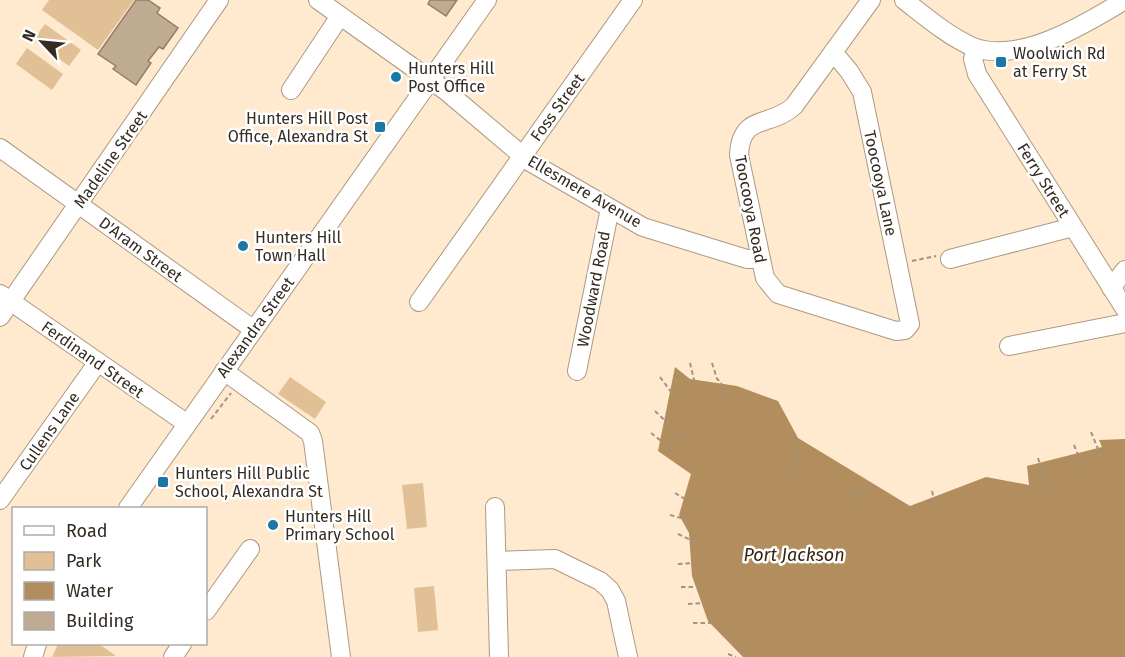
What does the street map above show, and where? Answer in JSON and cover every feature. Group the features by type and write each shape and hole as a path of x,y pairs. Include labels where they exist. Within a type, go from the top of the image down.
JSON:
{"street":[{"name":"Madeline Street","path":"0,317 5,298 78,204 219,0"},
{"name":"Ellesmere Avenue","path":"318,0 431,81 522,155 610,208 643,226 747,259 760,259"},
{"name":"Alexandra Street","path":"129,507 487,0"},
{"name":"Foss Street","path":"418,302 633,0"},
{"name":"Toocooya Road","path":"871,0 794,106 786,113 747,128 742,136 739,155 765,278 778,294 896,332 905,330 910,324"},
{"path":"904,0 954,37 976,48 1013,49 1054,39 1078,29 1125,0"},
{"path":"291,90 340,16"},
{"name":"Ferry Street","path":"976,48 973,59 977,74 1125,309"},
{"name":"Toocooya Lane","path":"833,52 849,70 862,92 910,324"},
{"name":"D'Aram Street","path":"0,147 254,330"},
{"name":"Woodward Road","path":"577,371 610,208"},
{"path":"950,259 1073,227"},
{"path":"1112,288 1125,270"},
{"name":"Ferdinand Street","path":"5,298 186,423"},
{"path":"1009,346 1125,322"},
{"name":"Cullens Lane","path":"0,500 98,362"},
{"path":"224,371 310,433 313,441 341,657"},
{"path":"495,507 499,657"},
{"path":"207,610 250,549"},
{"path":"496,561 555,559 600,581 610,590 616,601 628,657"}],"path":[{"path":"897,264 949,253 950,259"},
{"path":"690,363 695,384"},
{"path":"712,363 717,379 721,382 725,401"},
{"path":"660,377 680,404"},
{"path":"205,415 212,419 234,389"},
{"path":"655,411 684,439"},
{"path":"1091,432 1101,456"},
{"path":"651,433 674,451"},
{"path":"794,476 798,445"},
{"path":"1074,445 1085,472"},
{"path":"1038,458 1048,491"},
{"path":"850,494 861,498 867,485"},
{"path":"932,491 936,509"},
{"path":"675,493 695,505"},
{"path":"669,515 690,520"},
{"path":"678,534 695,542"},
{"path":"678,564 695,563"},
{"path":"681,588 702,587"},
{"path":"688,604 707,603"},
{"path":"693,623 714,623"},
{"path":"728,654 736,657"}],"green space":[{"path":"49,0 134,0 98,50 42,10"},
{"path":"45,24 81,50 69,66 33,40"},
{"path":"27,48 63,74 52,90 16,64"},
{"path":"290,377 326,402 315,419 278,394"},
{"path":"423,483 427,527 407,529 402,485"},
{"path":"434,586 438,630 418,632 414,588"},
{"path":"58,645 100,645 116,656 52,657"}],"water":[{"name":"Port Jackson","path":"675,367 690,379 737,386 778,401 798,438 910,506 986,477 1029,485 1027,466 1102,447 1099,440 1125,439 1125,657 743,657 708,621 692,576 689,533 679,515 691,474 658,451"}],"building":[{"path":"136,0 148,0 160,8 157,13 178,28 163,49 159,47 148,61 151,63 136,85 113,69 116,66 98,54"},
{"path":"430,0 457,0 446,16 428,4"}],"place":[{"name":"Woolwich Rd at Ferry St","path":"1001,62"},
{"name":"Hunters Hill Post Office","path":"396,77"},
{"name":"Hunters Hill Post Office, Alexandra St","path":"380,127"},
{"name":"Hunters Hill Town Hall","path":"243,246"},
{"name":"Hunters Hill Public School, Alexandra St","path":"163,482"},
{"name":"Hunters Hill Primary School","path":"273,525"}]}
